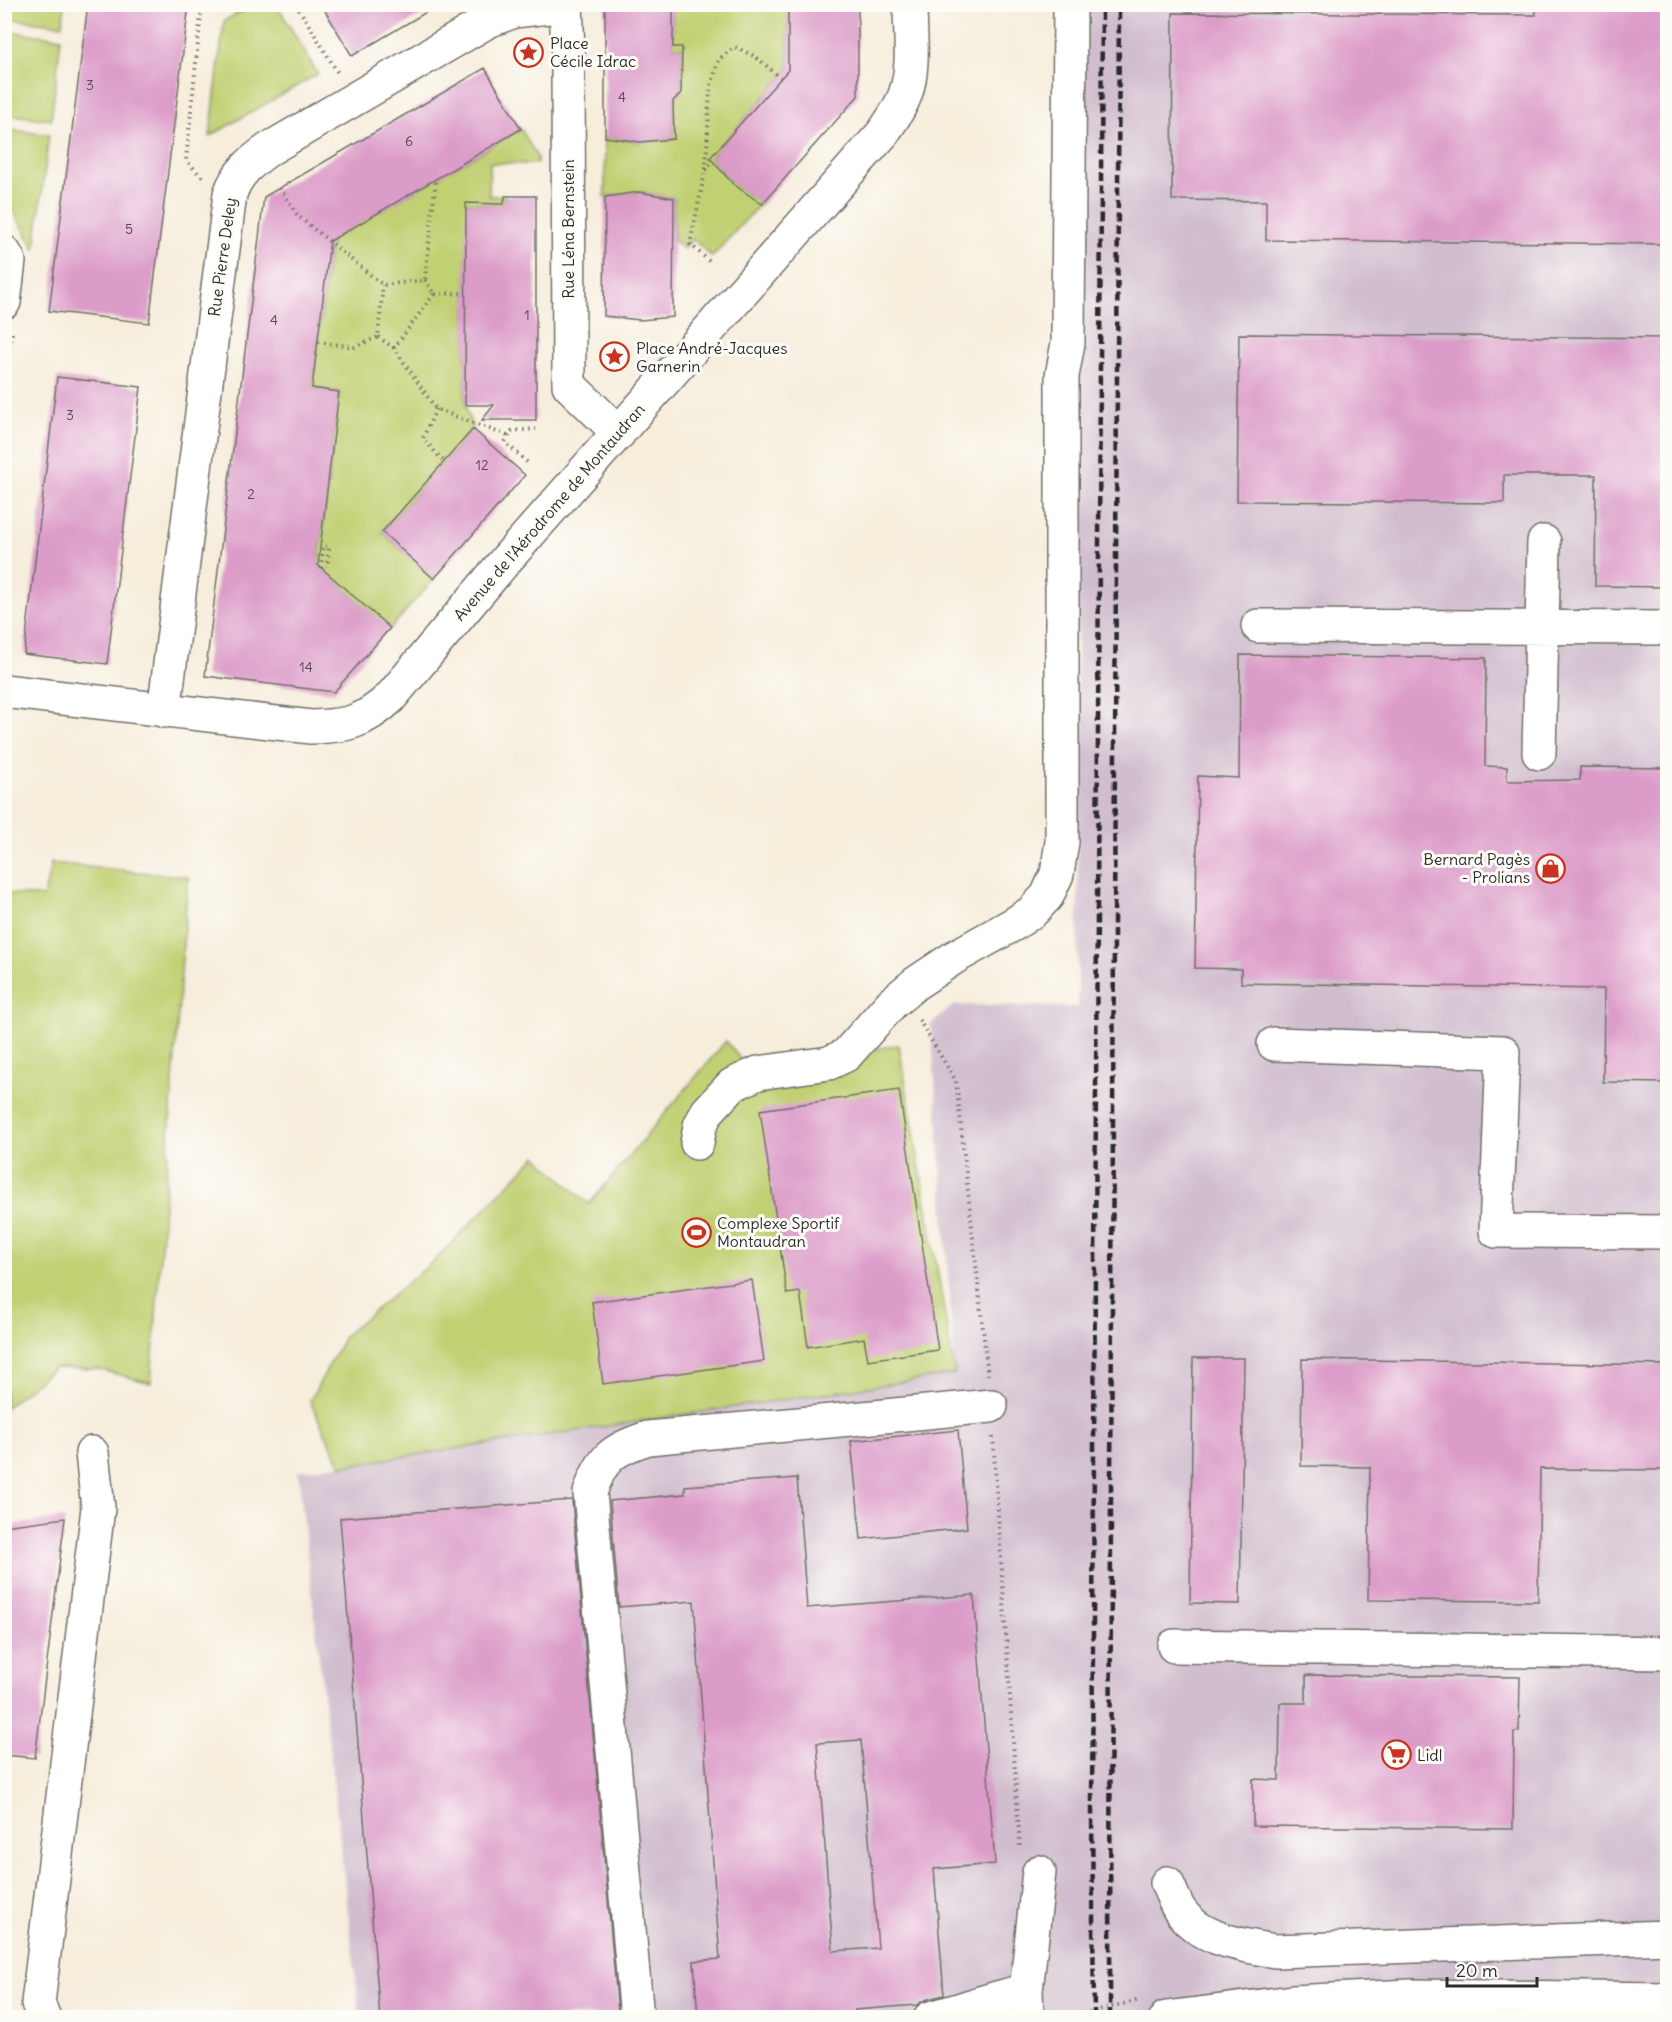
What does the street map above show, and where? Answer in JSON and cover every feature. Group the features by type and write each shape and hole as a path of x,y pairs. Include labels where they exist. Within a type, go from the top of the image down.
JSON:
{"street":[{"name":"Avenue de l'Aérodrome de Montaudran","path":"4,691 311,727 346,725 361,720 376,711 390,698 505,561 860,160 897,113 909,80 910,4"},
{"path":"697,1143 700,1126 707,1112 732,1085 758,1074 829,1063 846,1055 892,1003 904,993 955,957 1032,912 1047,896 1053,881 1062,842 1062,376 1068,342 1071,4"},
{"name":"Rue Léna Bernstein","path":"566,5 569,385 619,433"},
{"name":"Rue Pierre Deley","path":"164,711 230,194 235,182 242,170 269,149 488,21 514,11 566,5"},
{"path":"4,252 9,261 4,302"},
{"path":"1539,753 1544,542"},
{"path":"1257,626 1668,628"},
{"path":"1274,1044 1503,1052 1496,1231 1668,1232"},
{"path":"638,2018 590,1493 597,1472 606,1458 626,1445 648,1438 991,1406"},
{"path":"44,2018 38,2003 98,1508 92,1453"},
{"path":"1174,1646 1668,1653"},
{"path":"930,2018 999,1996 1026,2003 1039,1872"},
{"path":"1167,1883 1178,1908 1192,1924 1213,1936 1241,1945 1275,1951 1668,1937"},
{"path":"1166,2018 1293,2002 1410,1996 1668,1999"},
{"path":"1239,2018 1293,2002"},
{"path":"1334,2018 1424,2012 1668,2013"}],"path":[{"path":"202,4 186,160 210,185"},
{"path":"296,4 341,79"},
{"path":"709,261 690,244 705,170 710,89 719,58 735,48 756,57 781,78"},
{"path":"705,170 713,162"},
{"path":"434,294 425,280 436,178"},
{"path":"280,188 298,216 382,285 425,280"},
{"path":"378,337 382,285"},
{"path":"434,294 466,293"},
{"path":"394,348 434,294"},
{"path":"318,342 354,347 378,337"},
{"path":"378,337 394,348 436,409 508,436"},
{"path":"436,409 423,438 444,462"},
{"path":"527,462 505,442 512,431 536,429"},
{"path":"321,568 323,546 329,547 327,567"}],"shaded area":[{"path":"1078,5 1667,5 1667,2017 360,2017 298,1471 955,1374 931,1024 954,1005 1078,1007 1076,241"}],"green space":[{"path":"5,4 65,5 62,25 5,18"},
{"path":"252,5 277,5 318,74 210,136 224,21"},
{"path":"673,5 788,5 788,70 710,158 733,184 761,203 712,257 693,239 684,249 674,241 674,198 639,192 605,197 605,137 640,142 674,139 673,101 681,93 682,47 673,47"},
{"path":"5,31 61,38 51,120 5,114"},
{"path":"4,129 49,135 35,249 5,196"},
{"path":"521,129 537,157 537,164 490,163 489,196 505,196 504,204 467,203 465,405 473,429 382,532 434,579 390,629 318,565 339,392 312,388 332,239"},
{"path":"51,863 188,877 151,1383 97,1369 54,1368 5,1408 5,893 44,897"},
{"name":"Complexe Sportif Montaudran","path":"726,1041 748,1069 899,1045 955,1374 341,1466 310,1401 345,1335 435,1260 536,1156 589,1204"}],"building":[{"path":"88,4 189,4 149,323 49,311"},
{"path":"321,4 440,4 352,56"},
{"path":"605,4 673,4 673,47 682,47 681,93 673,101 674,139 640,142 605,137"},
{"path":"788,4 858,4 858,96 762,204 733,184 710,158 788,70"},
{"path":"1536,4 1668,4 1668,244 1266,240 1266,201 1172,200 1173,13 1536,15"},
{"path":"485,68 521,129 330,241 312,388 339,392 318,565 390,628 334,692 205,676 264,197"},
{"path":"639,192 674,198 673,317 640,320 604,316 605,197"},
{"path":"505,196 536,196 536,420 482,420 494,405 465,405 466,203 504,204"},
{"path":"1239,334 1668,338 1668,587 1595,586 1596,475 1504,475 1504,503 1237,501"},
{"path":"57,377 141,387 107,664 24,654"},
{"path":"473,429 525,475 434,579 382,532"},
{"path":"1240,655 1486,658 1485,766 1507,767 1507,781 1580,780 1580,767 1668,768 1668,1083 1603,1082 1604,989 1241,983 1241,969 1195,968 1198,776 1239,778"},
{"path":"899,1090 938,1350 868,1360 864,1338 808,1347 800,1292 787,1294 760,1110"},
{"path":"752,1280 764,1361 603,1384 592,1302"},
{"path":"1193,1358 1244,1358 1240,1604 1190,1603"},
{"path":"1302,1359 1668,1365 1668,1470 1540,1469 1538,1601 1368,1600 1370,1467 1301,1466"},
{"path":"958,1430 967,1528 861,1539 851,1441"},
{"path":"797,1478 807,1608 974,1595 995,1864 934,1869 944,1995 925,2000 917,2005 855,2010 856,2018 698,2018 694,1961 720,1959 694,1601 619,1607 610,1501 685,1494 685,1486","holes":["861,1740 878,1948 833,1951 817,1743"]},
{"path":"572,1500 618,2012 541,2018 380,2018 340,1518"},
{"path":"65,1518 35,1758 4,1755 4,1526"},
{"name":"Lidl","path":"1306,1675 1520,1677 1519,1731 1514,1732 1513,1829 1253,1826 1253,1779 1279,1780 1280,1703 1306,1703"}],"railway":[{"path":"1094,2018 1092,1813 1102,4"},
{"path":"1110,2018 1119,4"}],"place":[{"name":"Place Cécile Idrac","path":"529,52"},
{"name":"Place André-Jacques Garnerin","path":"615,357"},
{"name":"Bernard Pagès - Prolians","path":"1551,868"},
{"name":"Complexe Sportif Montaudran","path":"696,1232"},
{"name":"Lidl","path":"1396,1755"}]}
